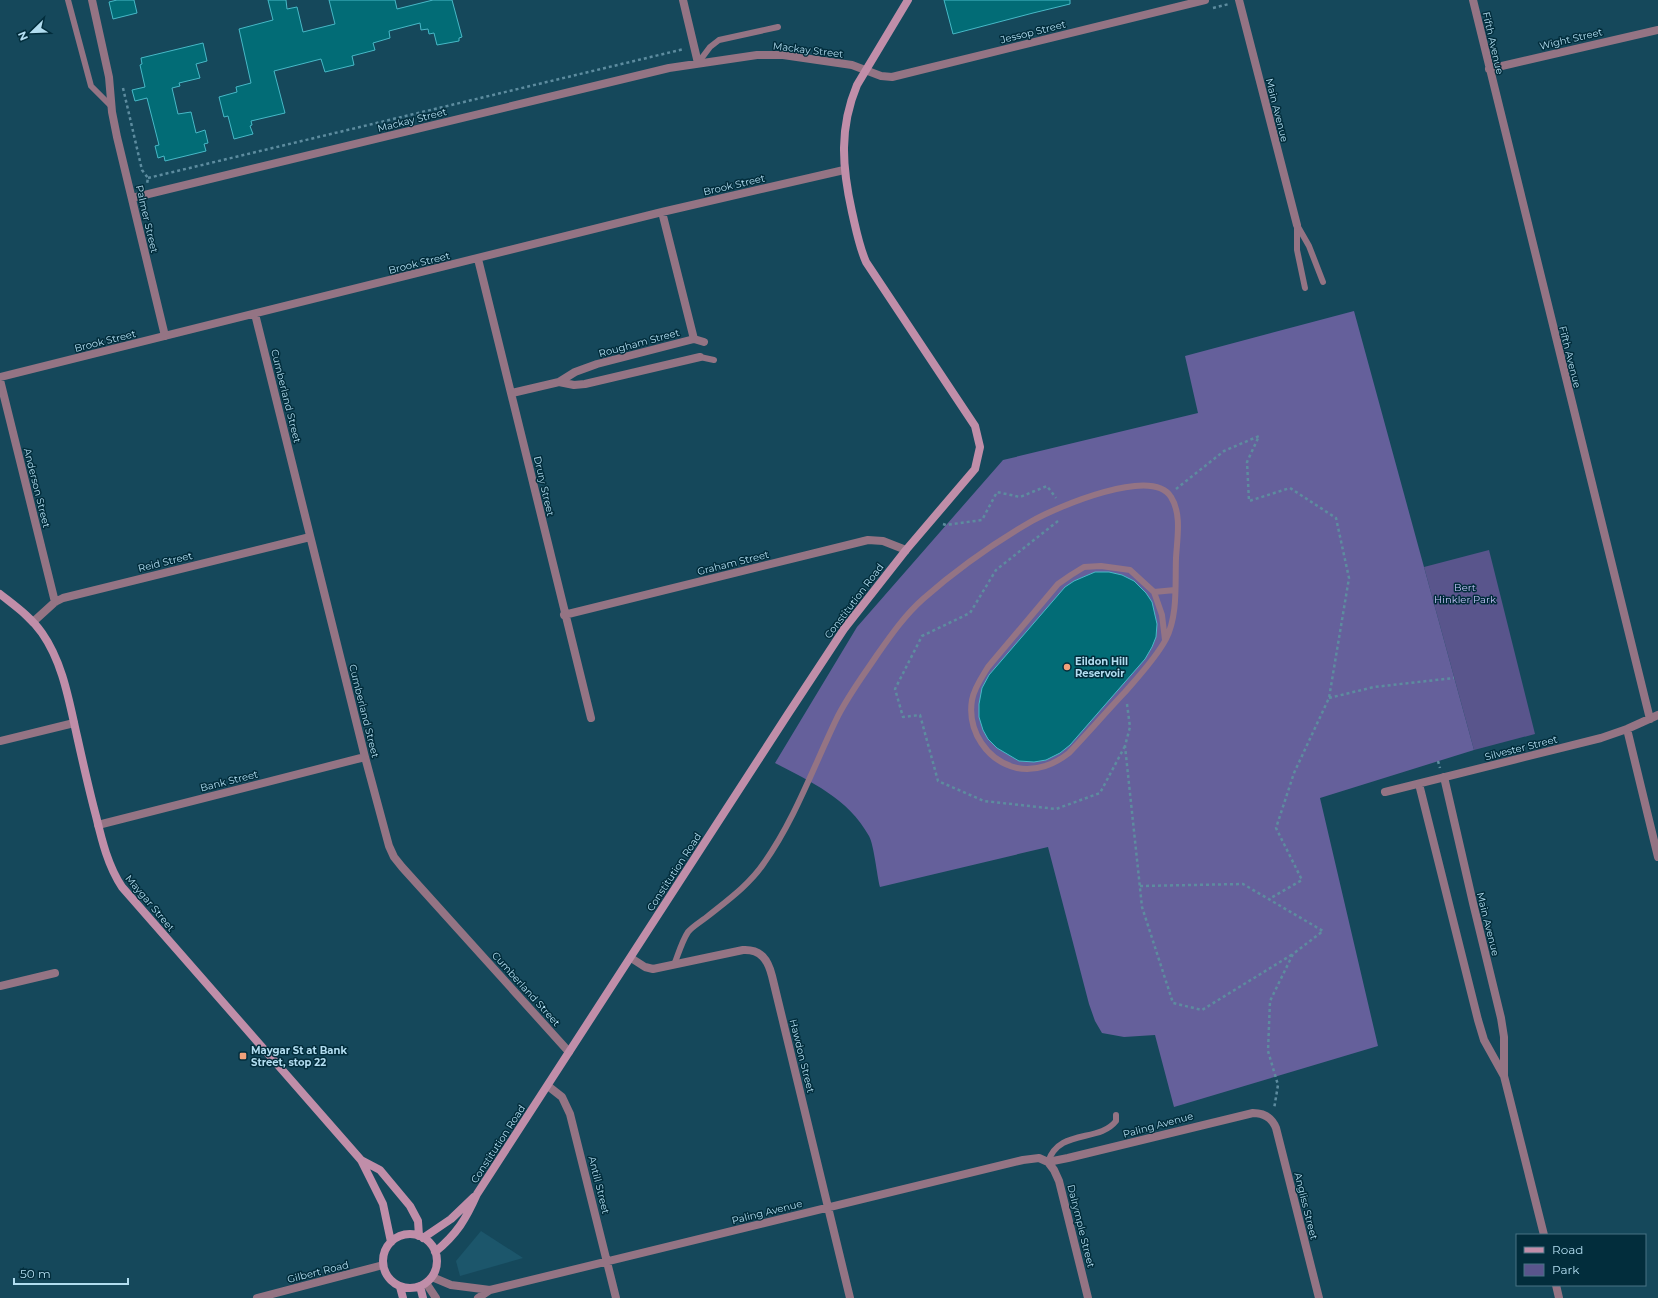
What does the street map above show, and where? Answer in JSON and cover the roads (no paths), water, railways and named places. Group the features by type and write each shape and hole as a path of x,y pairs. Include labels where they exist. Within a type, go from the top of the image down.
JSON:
{"street":[{"name":"Palmer Street","path":"92,0 109,77 112,107 165,336"},
{"path":"683,0 698,63"},
{"name":"Constitution Road","path":"435,1252 463,1223 477,1194 631,958 783,720 844,629 906,550 975,469 980,453 980,440 975,426 866,262 857,234 844,170 844,137 849,108 866,70 908,0"},
{"name":"Jessop Street","path":"866,70 881,76 892,77 1205,0"},
{"name":"Main Avenue","path":"1239,0 1288,195 1297,225"},
{"name":"Fifth Avenue","path":"1473,0 1650,719"},
{"name":"Wight Street","path":"1489,69 1658,30"},
{"name":"Mackay Street","path":"132,198 669,68 757,55 783,55 846,64 866,70"},
{"name":"Brook Street","path":"0,378 662,212 844,170"},
{"name":"Rougham Street","path":"512,394 559,382 584,368 694,339 662,212"},
{"name":"Drury Street","path":"478,259 512,394 564,615 591,718"},
{"name":"Cumberland Street","path":"255,314 365,757 385,834 394,857 569,1052"},
{"path":"694,339 704,342"},
{"name":"Rougham Street","path":"559,382 574,385 585,384 700,357"},
{"name":"Anderson Street","path":"0,378 55,602"},
{"name":"Reid Street","path":"33,622 55,602 79,594 310,537"},
{"name":"Graham Street","path":"564,615 868,540 883,541 906,550"},
{"name":"Maygar Street","path":"0,594 33,622 51,647 59,665 65,684 98,825 114,876 122,887 362,1160 383,1204 391,1242"},
{"name":"Silvester Street","path":"1386,792 1601,738 1627,729 1658,715"},
{"path":"0,741 74,723"},
{"path":"1627,729 1658,858"},
{"name":"Bank Street","path":"98,825 365,757"},
{"name":"Main Avenue","path":"1444,777 1472,903 1501,1018 1504,1037 1504,1076 1544,1234"},
{"name":"Main Avenue","path":"1419,784 1478,1020 1484,1040 1504,1076"},
{"name":"Hawdon Street","path":"631,958 651,969 749,949 761,954 768,962 850,1298"},
{"path":"0,986 55,973"},
{"name":"Antill Street","path":"548,1086 562,1097 570,1114 616,1298"},
{"name":"Paling Avenue","path":"478,1298 490,1290 1023,1160 1039,1158 1048,1162 1103,1150 1247,1113 1261,1114 1272,1120"},
{"name":"Angliss Street","path":"1272,1120 1278,1134 1319,1298"},
{"name":"Maygar Street","path":"362,1160 380,1170 407,1201 418,1221 421,1237"},
{"name":"Dalrymple Street","path":"1048,1162 1059,1181 1088,1298"},
{"name":"Constitution Road","path":"421,1237 450,1219 477,1194"},
{"path":"423,1298 426,1282 436,1269 437,1260 432,1246 421,1237 404,1235 391,1242 383,1257 383,1265 389,1278 400,1287 407,1288 426,1282"},
{"name":"Gilbert Road","path":"257,1298 383,1265"},
{"path":"426,1282 436,1298"},
{"name":"Paling Avenue","path":"426,1282 490,1290"},
{"path":"1556,1286 1559,1298"},
{"path":"400,1287 403,1298"}],"lane":[{"path":"68,0 91,86 112,107"},
{"name":"Mackay Street","path":"698,63 710,47 719,40 778,27"},
{"name":"Main Avenue","path":"1297,225 1309,246 1323,282"},
{"name":"Main Avenue","path":"1297,225 1297,250 1305,288"},
{"name":"Rougham Street","path":"700,357 714,360"},
{"path":"674,965 690,931 749,882 764,865 785,829 837,718 864,674 896,628 922,600 961,569 1003,539 1034,520 1062,507 1117,489 1138,485 1158,487 1169,494 1176,507 1175,590 1172,623 1165,640 1137,679 1069,753 1060,760 1047,766 1033,768 1018,768 1003,763 989,752 980,742 975,730 972,715 972,700 979,682 988,667 1053,590 1070,574 1084,567 1101,566 1130,570 1154,592 1162,615 1165,640"},
{"path":"1154,592 1175,590"},
{"name":"Paling Avenue","path":"1048,1162 1053,1151 1060,1144 1108,1128 1116,1121 1116,1115"}],"place":[{"name":"Eildon Hill Reservoir","path":"1067,667"},
{"name":"Maygar St at Bank Street, stop 22","path":"243,1056"}],"park label":[{"name":"Bert Hinkler Park","path":"1465,592"}]}
